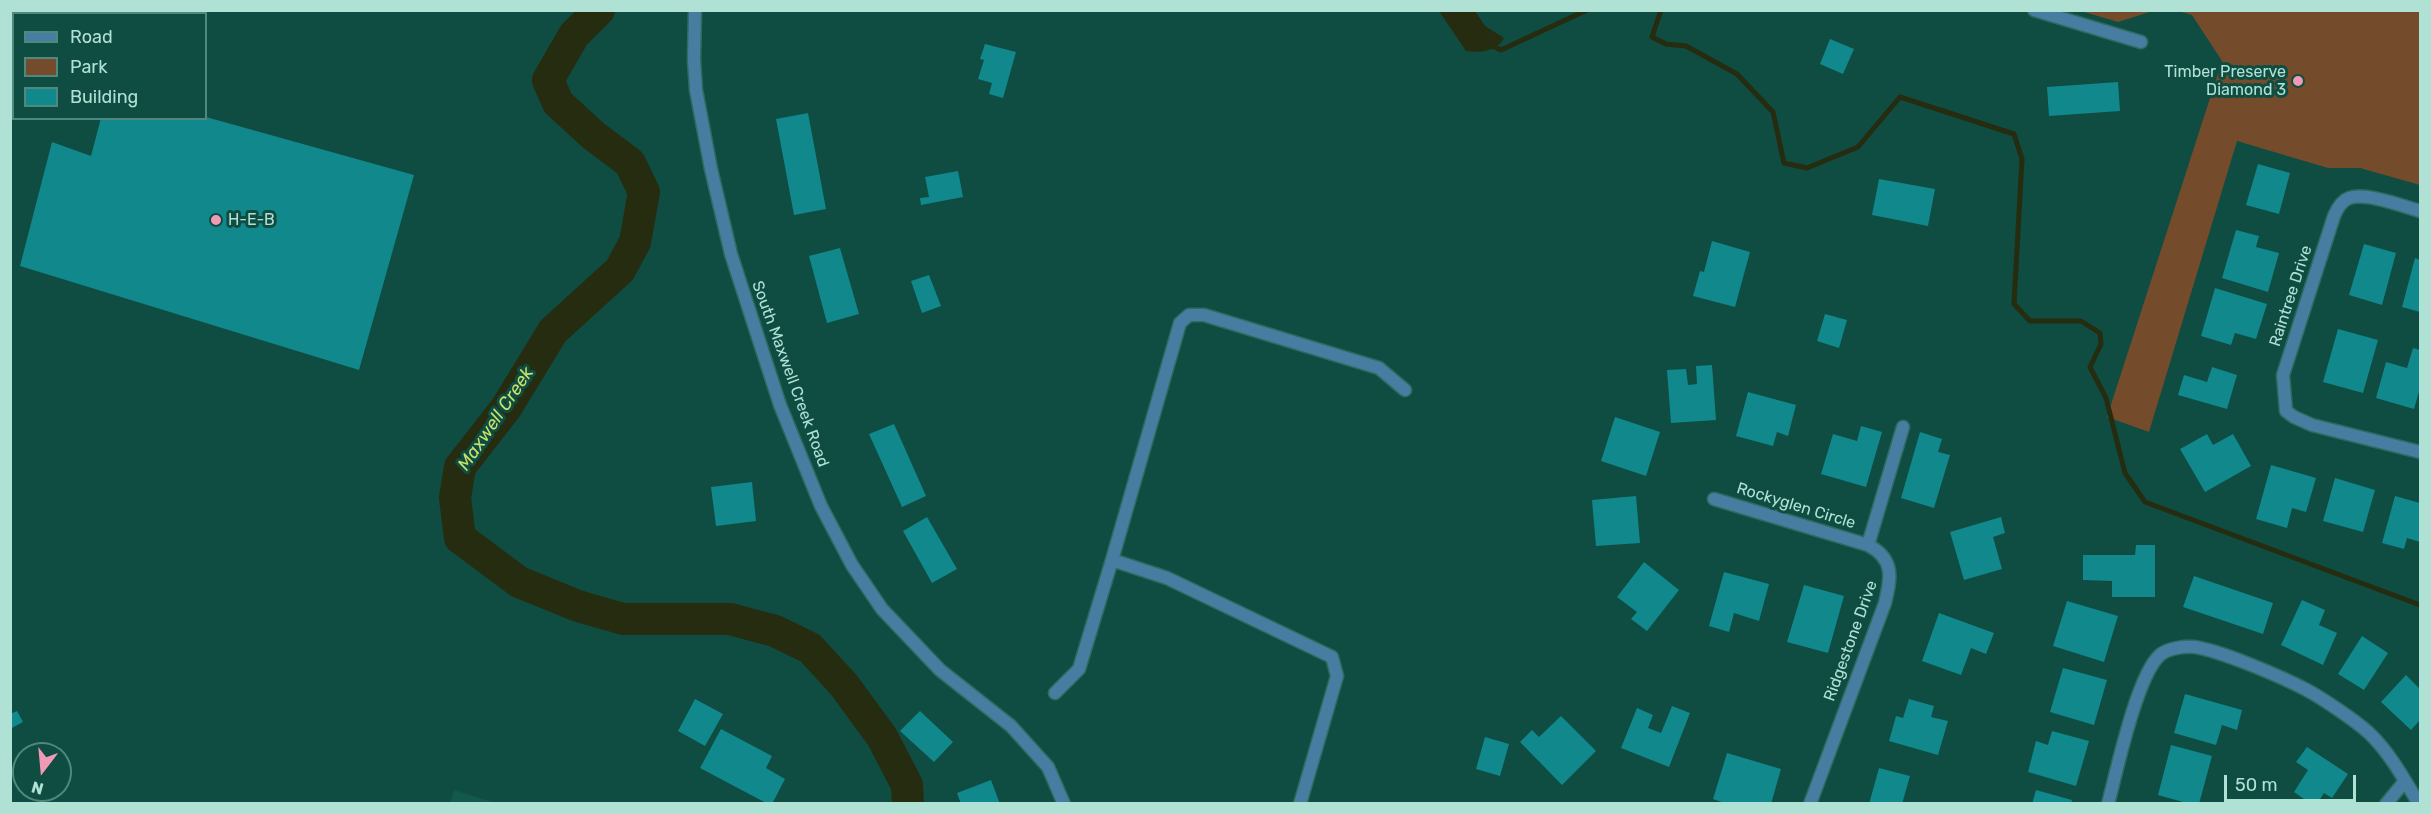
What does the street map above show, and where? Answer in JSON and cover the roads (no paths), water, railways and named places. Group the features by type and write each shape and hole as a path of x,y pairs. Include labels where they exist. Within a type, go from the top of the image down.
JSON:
{"street":[{"name":"South Maxwell Creek Road","path":"695,10 696,90 711,169 731,254 780,405 821,506 852,565 882,609 940,670 1011,726 1048,767 1064,804"},
{"path":"2034,10 2140,42"},
{"name":"Raintree Drive","path":"2421,211 2365,196 2348,198 2339,206 2283,375 2286,411 2294,417 2312,425 2421,452"},
{"path":"1054,693 1079,669 1180,323 1189,315 1204,315 1379,368 1405,390"},
{"path":"1868,545 1903,426"},
{"name":"Rockyglen Circle","path":"1714,499 1868,545"},
{"name":"Ridgestone Drive","path":"1810,804 1886,603 1891,577 1889,566 1879,551 1868,545"},
{"path":"1112,560 1167,578 1332,657 1337,676 1300,804"},
{"path":"2108,804 2140,688 2150,666 2162,653 2194,647 2219,654 2303,688 2368,732 2385,751 2419,804"},
{"path":"2386,804 2405,781"}],"waterway":[{"name":"Maxwell Creek","path":"599,10 574,35 548,80 558,103 594,136 630,163 644,192 635,242 620,270 553,331 506,408 460,467 455,498 460,538 519,582 578,606 623,619 730,619 775,631 810,648 844,685 882,737 907,785 908,804"},
{"path":"1488,44 1501,50 1587,10"},
{"path":"1661,10 1652,37 1666,44 1686,46 1737,74 1773,112 1784,163 1807,168 1858,147 1900,97 2014,134 2022,159 2014,304 2030,321 2081,321 2100,333 2101,344 2090,367 2106,398 2125,473 2145,502 2420,605"}],"place":[{"name":"Timber Preserve Diamond 3","path":"2298,81"},
{"name":"H-E-B","path":"216,220"}]}
